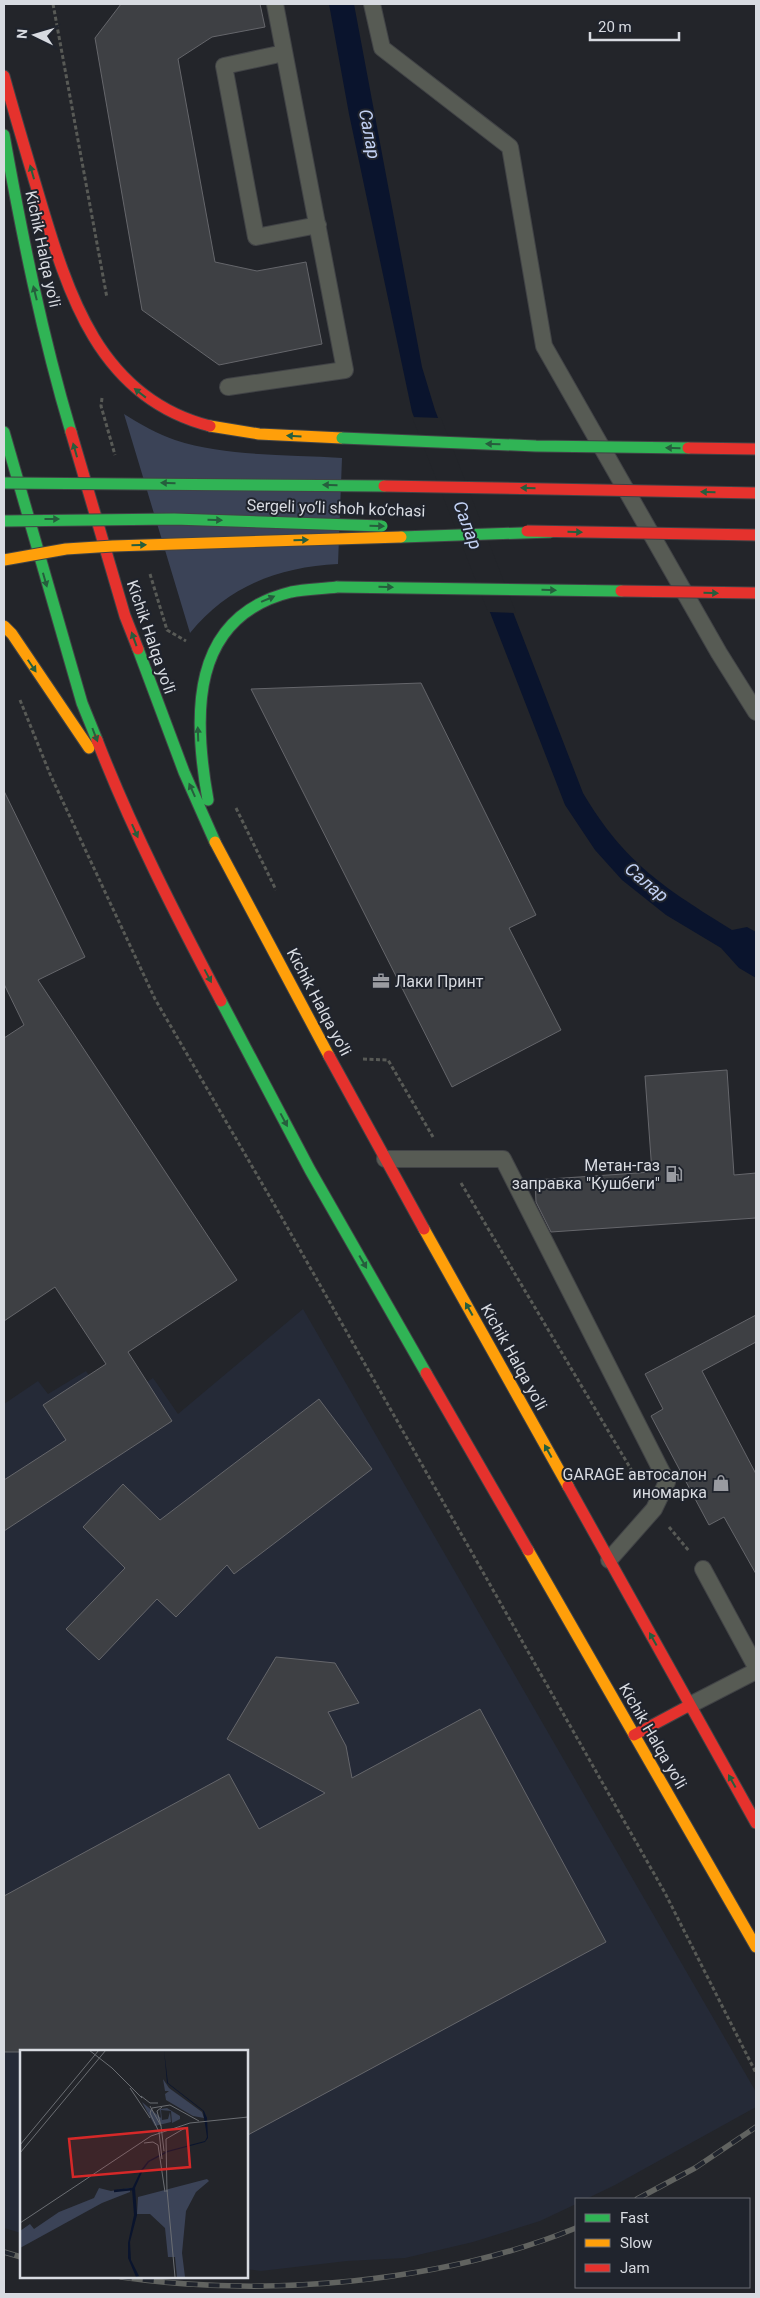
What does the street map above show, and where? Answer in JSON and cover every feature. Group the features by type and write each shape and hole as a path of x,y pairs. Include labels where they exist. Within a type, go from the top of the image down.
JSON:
{"main road":[{"path":"4,76 54,250 82,318 102,352 130,385 165,409 207,425 252,432 342,438 536,446 756,449"},
{"name":"Kichik Halqa yo'li","path":"4,135 23,243 58,390 101,540 153,694 184,772 219,850 385,1159 756,1823"},
{"name":"Kichik Halqa yo'li","path":"4,432 82,702 115,787 159,882 310,1170 756,1947"},
{"name":"Sergeli yo‘li shoh ko‘chasi","path":"4,483 353,485 756,493"},
{"name":"Sergeli yo‘li shoh ko‘chasi","path":"4,521 174,519 550,532 756,535"},
{"path":"4,560 66,549 113,546 550,532"},
{"path":"219,850 198,745 199,696 210,654 230,626 257,604 282,593 302,589 337,587 756,593"},
{"path":"4,626 12,634 115,787"},
{"path":"634,1735 690,1704"}],"lane":[{"path":"228,387 345,370 274,4"},
{"path":"372,4 382,48 510,147 544,346 719,653 756,712"},
{"path":"284,54 224,66 256,237 318,225"},
{"path":"385,1159 503,1159 668,1482 654,1509 609,1560"},
{"path":"703,1569 756,1667"},
{"path":"690,1704 756,1671"}],"path":[{"path":"53,4 108,306"},
{"path":"102,396 101,406 117,462"},
{"path":"147,565 167,630 210,654"},
{"path":"16,691 50,774 155,999 282,1218 660,1885 756,2073"},
{"path":"233,801 277,892"},
{"path":"358,1059 388,1060 654,1509 703,1569"}],"shaded area":[{"path":"124,414 162,435 195,445 257,454 342,458 338,564 295,569 256,582 238,591 221,603 190,633"},
{"path":"303,1309 756,2092 756,2107 615,2185 588,2198 575,2198 575,2204 540,2221 473,2242 405,2258 347,2261 261,2271 248,2269 248,2050 20,2050 20,2233 4,2228 4,1404 38,1381 48,1394 86,1371 110,1406 153,1378 178,1414"}],"water":[{"name":"Салар","path":"329,4 354,4 422,367 435,410 583,793 615,838 631,856 666,887 732,930 747,927 756,932 756,978 739,968 721,948 666,915 622,880 595,850 565,805 412,412 349,114"}],"pier":[{"path":"412,417 441,418 516,613 488,612"}],"building":[{"path":"121,4 260,4 265,27 212,37 178,59 215,262 257,271 306,262 322,344 219,365 142,310 95,38"},
{"path":"421,683 536,915 509,928 561,1030 452,1087 251,689"},
{"path":"4,791 85,957 38,980 237,1280 128,1352 172,1421 4,1531 4,1480 66,1440 43,1405 106,1364 55,1287 4,1321 4,1038 24,1025 4,984"},
{"path":"727,1070 734,1175 756,1173 756,1218 551,1232 536,1202 535,1180 652,1172 645,1076"},
{"path":"756,1315 756,1342 702,1371 756,1474 756,1574 724,1517 709,1525 651,1416 663,1409 645,1374"},
{"path":"319,1399 372,1469 234,1574 227,1565 176,1617 157,1599 99,1660 66,1629 125,1568 83,1527 123,1484 160,1520"},
{"path":"276,1657 335,1663 359,1703 328,1712 346,1746 352,1778 480,1709 606,1942 248,2135 248,2050 20,2050 20,2052 4,2052 4,1896 229,1774 259,1829 325,1793 227,1739"}],"railway":[{"path":"639,2198 695,2168 756,2127"},
{"path":"130,2278 234,2286 352,2281 411,2273 468,2262 524,2247 575,2228"},
{"path":"4,2252 20,2257"}],"traffic: fast":[{"path":"4,135 33,285 71,432"},
{"path":"4,432 82,703 97,740"},
{"path":"342,438 536,446 688,448"},
{"path":"4,483 384,486"},
{"path":"4,521 174,519 382,526"},
{"path":"401,537 551,532"},
{"path":"208,800 200,736 201,704 206,674 216,647 233,623 258,605 291,592 337,587"},
{"path":"337,587 621,591"},
{"path":"138,649 184,772 215,842"},
{"path":"221,1001 310,1170 426,1373"}],"traffic: slow":[{"path":"210,426 259,434 342,438"},
{"path":"4,560 66,549 113,546 401,537"},
{"path":"4,626 12,634 89,748"},
{"path":"215,842 329,1056"},
{"path":"424,1229 568,1486"},
{"path":"528,1550 756,1947"}],"traffic: jam":[{"path":"4,76 62,269 94,337 115,367 141,392 172,412 210,426"},
{"path":"71,432 125,616 138,649"},
{"path":"688,448 756,449"},
{"path":"384,486 756,493"},
{"path":"527,531 756,535"},
{"path":"621,591 756,593"},
{"path":"97,740 155,872 221,1001"},
{"path":"329,1056 424,1229"},
{"path":"426,1373 528,1550"},
{"path":"568,1486 756,1823"},
{"path":"634,1735 690,1705"}],"place":[{"name":"Лаки Принт","path":"381,981"},
{"name":"Метан-газ заправка \"Кушбеги\"","path":"674,1174"},
{"name":"GARAGE автосалон иномарка","path":"721,1483"}]}
